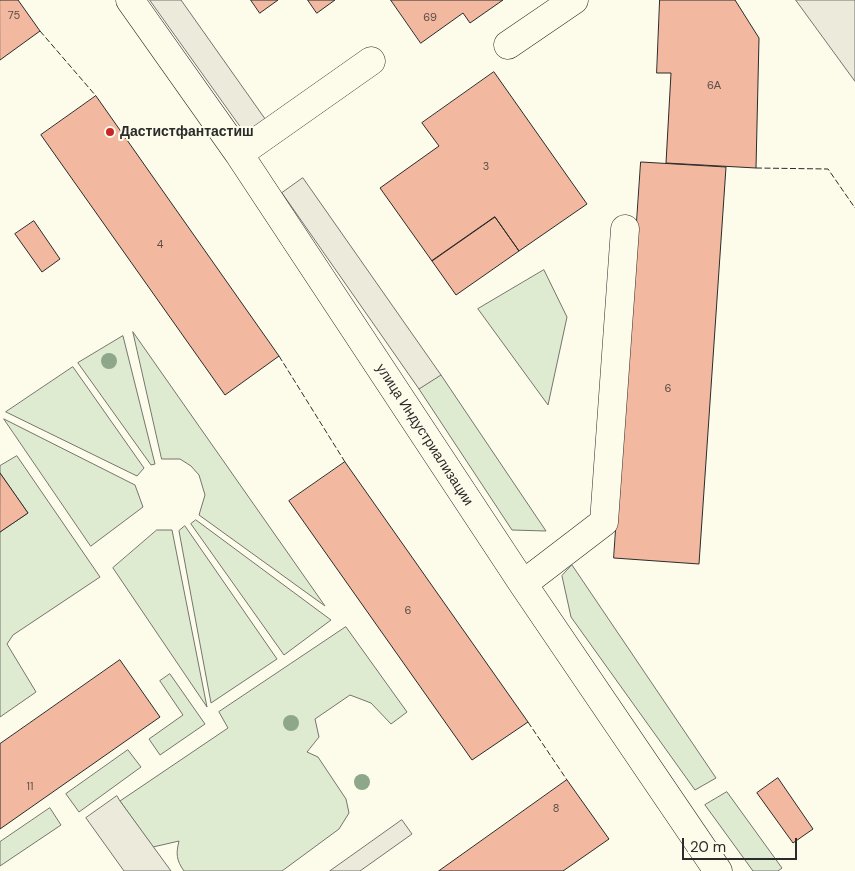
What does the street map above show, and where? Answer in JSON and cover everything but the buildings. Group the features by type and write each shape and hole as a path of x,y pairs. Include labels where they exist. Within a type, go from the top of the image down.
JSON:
{"street":[{"name":"улица Индустриализации","path":"130,0 239,154 710,868"},
{"path":"508,45 574,0"},
{"path":"239,154 371,61"},
{"path":"523,584 604,522 625,229"}],"green space":[{"path":"544,270 567,317 548,405 478,309"},
{"path":"133,332 325,606 199,515 205,495 199,475 191,466 180,459 162,459"},
{"path":"123,336 155,464 151,465 78,363"},
{"path":"73,367 144,468 137,476 6,412"},
{"path":"441,375 546,531 512,530 419,389"},
{"path":"4,419 135,485 143,507 91,546"},
{"path":"17,456 100,577 13,635 7,644 36,692 0,717 0,532 28,513 0,473 0,466"},
{"path":"196,520 331,620 284,655 191,524"},
{"path":"185,526 277,659 211,703 179,531"},
{"path":"157,530 172,530 207,707 113,568"},
{"path":"572,565 716,778 695,790 571,617 562,576"},
{"path":"346,627 407,712 391,724 371,703 350,695 315,719 319,737 307,752 318,757 346,799 349,813 339,829 282,871 184,871 177,856 179,841 153,847 120,801 228,728 219,712"},
{"path":"170,674 205,724 160,755 149,739 183,715 160,681"},
{"path":"128,750 141,767 79,812 66,794"},
{"path":"727,792 782,868 778,871 753,871 705,805"},
{"path":"50,808 61,825 0,866 0,842"}],"shaded area":[{"path":"150,0 181,0 268,123 248,137"},
{"path":"796,0 855,0 855,81"},
{"path":"303,178 441,375 419,389 282,193"},
{"path":"117,796 171,871 124,871 86,818"},
{"path":"402,820 412,834 360,871 330,871"}],"fence":[{"path":"40,31 96,96"},
{"path":"756,168 828,169 855,208"},
{"path":"279,356 345,462"},
{"path":"528,722 567,780"}],"place":[{"name":"Дастистфантастиш","path":"110,132"}]}
